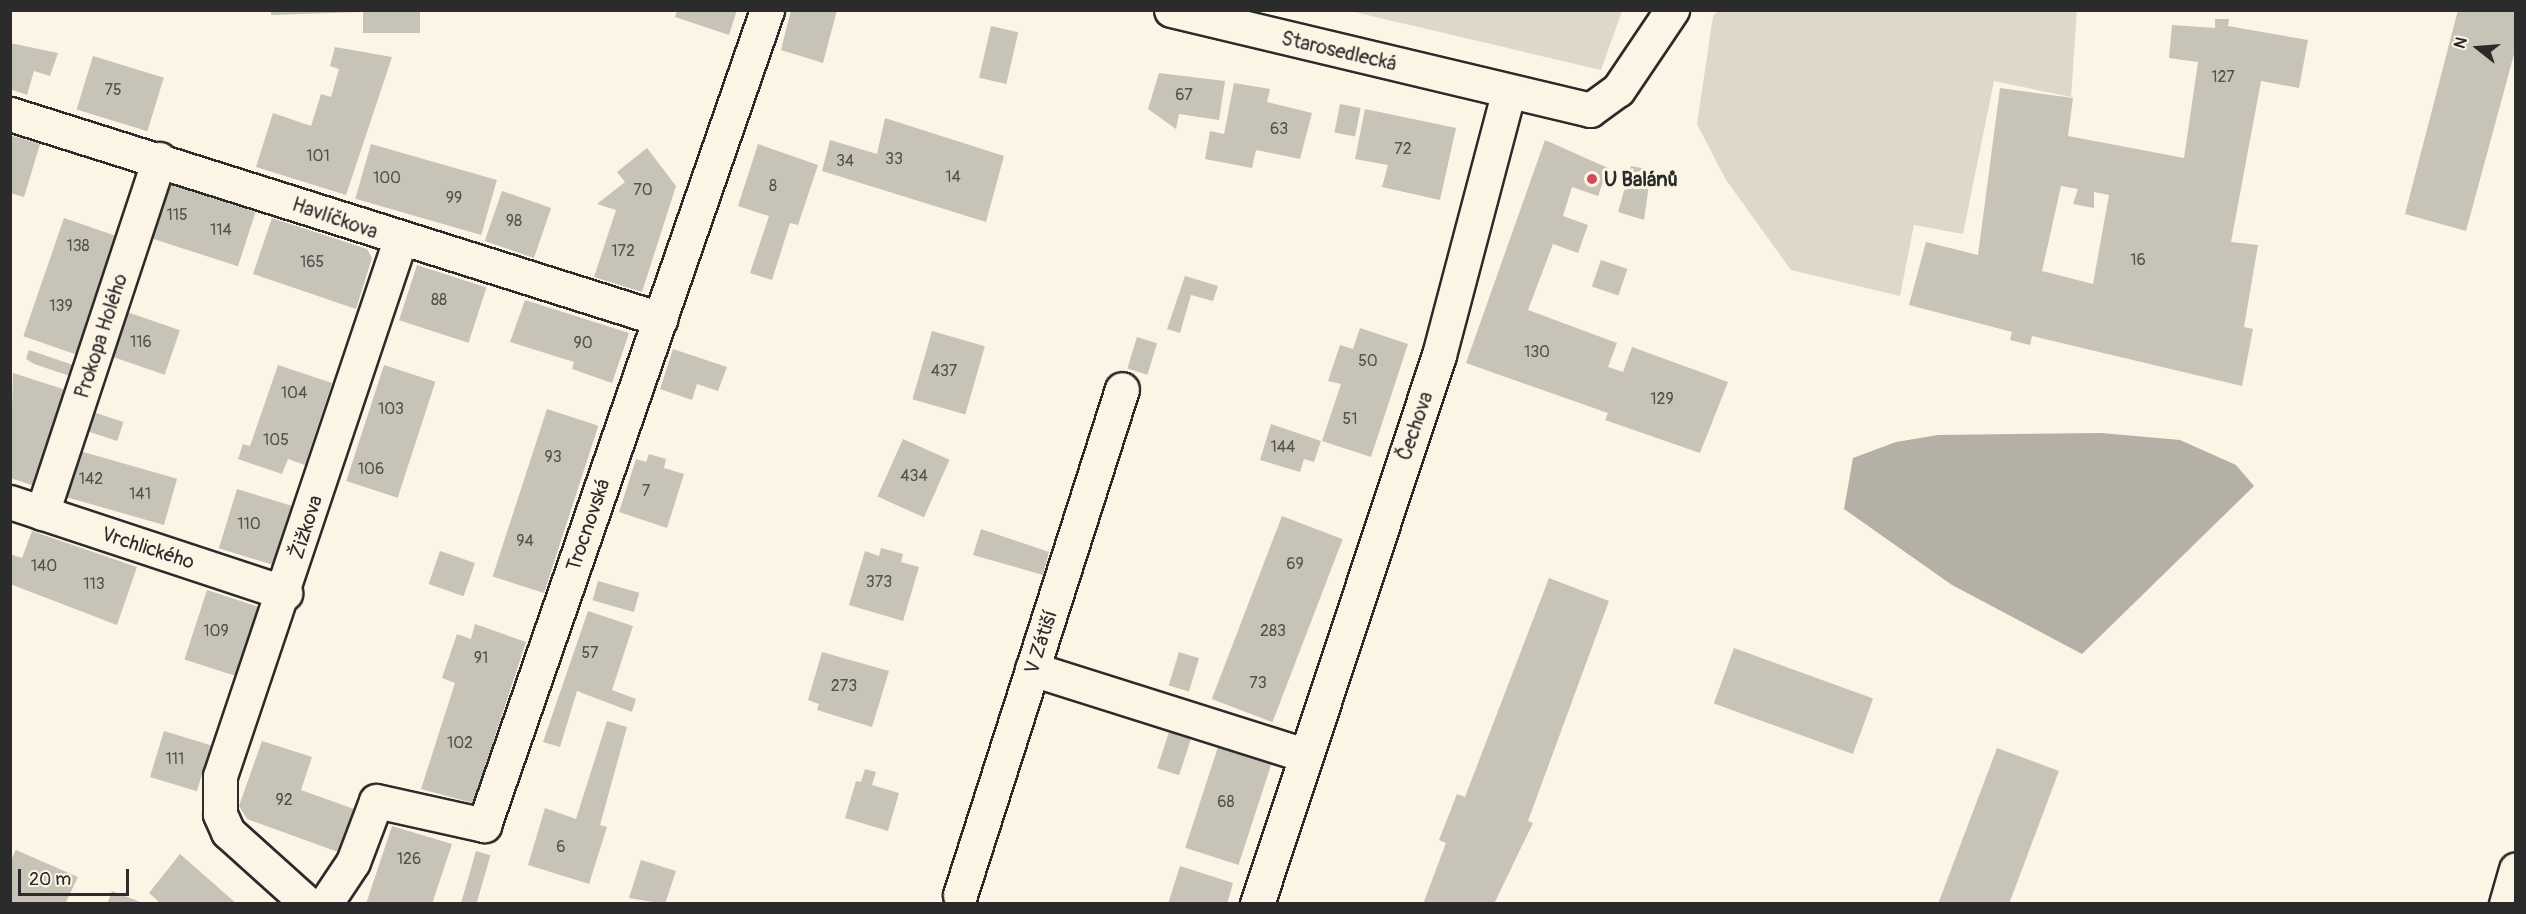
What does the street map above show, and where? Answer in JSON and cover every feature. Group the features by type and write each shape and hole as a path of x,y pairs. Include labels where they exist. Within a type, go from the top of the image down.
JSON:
{"street":[{"name":"Trocnovská","path":"325,903 353,862 376,801 484,825 767,10"},
{"name":"Starosedlecká","path":"1171,10 1508,93 1590,110 1618,90 1672,10"},
{"name":"Čechova","path":"1257,903 1438,355 1508,93"},
{"name":"Havlíčkova","path":"10,114 159,159 400,240 660,319"},
{"name":"Prokopa Holého","path":"42,513 159,159"},
{"name":"Žižkova","path":"308,903 240,847 220,814 220,776 285,593 400,240"},
{"name":"V Zátiší","path":"960,895 1122,389"},
{"name":"Vrchlického","path":"10,502 285,593"},
{"path":"1032,669 1304,755"},
{"path":"2506,903 2516,869"}],"shaded area":[{"path":"1622,10 1601,70 1350,11"},
{"path":"1719,10 2077,11 2071,97 1994,81 1963,234 1914,225 1900,296 1791,270 1726,180 1697,124 1713,16"},
{"path":"2101,433 2180,440 2236,465 2254,486 2082,654 1952,585 1844,509 1853,458 1896,442 1938,435"}],"building":[{"path":"271,10 363,10 363,12 271,15"},
{"path":"363,10 420,10 420,33 363,33"},
{"path":"677,10 737,10 729,35 675,17"},
{"path":"791,10 837,10 823,63 781,50"},
{"path":"2458,10 2516,10 2516,47 2466,231 2405,214"},
{"path":"2215,19 2229,19 2228,26 2308,40 2299,88 2261,81 2231,242 2258,245 2244,327 2253,329 2242,386 2032,336 2030,345 2010,340 2012,332 1909,305 1926,242 1978,255 2000,88 2073,98 2068,136 2184,158 2198,62 2169,58 2172,25 2215,28","holes":["2061,186 2078,189 2073,204 2094,208 2094,192 2109,195 2093,284 2042,271"]},
{"path":"991,26 1018,32 1006,84 979,78"},
{"path":"10,43 58,53 50,76 34,71 27,95 10,89"},
{"path":"335,47 392,57 346,195 256,167 273,113 311,126 321,94 331,97 339,69 330,66"},
{"path":"93,56 164,78 147,131 77,110"},
{"path":"1159,73 1225,81 1219,120 1179,114 1176,129 1148,109"},
{"path":"1234,83 1270,89 1267,102 1312,113 1300,159 1256,150 1252,168 1205,159 1210,131 1224,134"},
{"path":"1340,104 1361,108 1355,136 1334,132"},
{"path":"1365,109 1456,128 1440,200 1382,187 1388,165 1355,159"},
{"path":"885,118 1004,156 986,222 822,171 830,140 877,154"},
{"path":"10,135 40,144 24,197 10,193"},
{"path":"1545,140 1608,168 1598,196 1572,187 1563,216 1588,225 1578,253 1553,244 1528,310 1617,343 1608,367 1623,372 1632,347 1728,382 1700,453 1605,420 1608,413 1466,363"},
{"path":"371,144 497,180 481,235 355,199"},
{"path":"758,144 818,165 798,225 790,223 772,280 750,273 769,216 738,206"},
{"path":"647,148 676,186 642,292 594,277 616,210 597,204 625,182 617,172"},
{"path":"1631,166 1651,170 1644,220 1618,212"},
{"path":"169,184 256,212 238,266 151,238"},
{"path":"502,191 551,208 534,258 485,241"},
{"path":"64,218 117,236 76,354 23,336"},
{"path":"272,218 367,249 372,258 356,309 253,274"},
{"path":"1601,260 1627,269 1618,296 1592,286"},
{"path":"417,265 486,288 469,343 399,320"},
{"path":"1185,276 1218,286 1213,301 1191,295 1180,333 1167,329"},
{"path":"525,300 629,333 612,383 572,369 574,362 510,342"},
{"path":"127,312 180,330 165,375 112,356"},
{"path":"1360,328 1408,344 1371,457 1322,441 1341,384 1328,381 1340,345 1353,349"},
{"path":"932,331 985,346 965,414 912,399"},
{"path":"1137,337 1157,343 1147,375 1127,369"},
{"path":"673,349 727,367 718,391 697,384 692,400 660,389"},
{"path":"29,350 76,366 73,377 34,364 26,359"},
{"path":"278,365 332,383 305,465 288,459 282,474 238,459 243,444 250,446"},
{"path":"384,365 435,382 398,498 346,481"},
{"path":"13,373 66,390 35,486 10,478"},
{"path":"547,409 598,426 544,593 493,576"},
{"path":"93,412 123,422 117,441 87,431"},
{"path":"1271,424 1321,441 1314,462 1304,459 1300,472 1260,460"},
{"path":"903,439 950,460 924,517 877,497"},
{"path":"80,451 177,479 164,525 67,497"},
{"path":"649,454 666,459 664,468 684,474 667,528 619,512 636,459 646,462"},
{"path":"237,489 292,506 273,565 219,548"},
{"path":"1282,516 1343,539 1272,722 1212,699"},
{"path":"981,529 1049,552 1043,575 973,555"},
{"path":"32,531 137,567 117,625 10,584 10,554 22,558"},
{"path":"881,548 903,554 901,562 919,567 903,621 849,605 865,551 879,556"},
{"path":"440,551 475,563 464,596 429,584"},
{"path":"1549,578 1609,601 1528,821 1533,823 1494,904 1423,904 1446,843 1439,840 1457,794 1465,797"},
{"path":"598,581 639,593 634,612 592,600"},
{"path":"207,590 258,607 236,676 184,659"},
{"path":"588,611 633,626 612,690 636,699 632,712 577,691 560,747 543,742"},
{"path":"475,624 526,642 473,803 421,789 455,683 442,678 457,634 471,639"},
{"path":"1734,648 1873,699 1853,754 1714,703"},
{"path":"822,652 889,671 872,727 817,710 819,704 808,700"},
{"path":"1179,652 1199,658 1189,692 1169,685"},
{"path":"607,721 627,727 600,825 607,827 589,884 528,865 545,808 576,819"},
{"path":"164,731 211,745 197,791 150,777"},
{"path":"1169,732 1191,739 1179,775 1157,768"},
{"path":"262,741 312,757 301,790 354,809 338,852 247,819 239,806"},
{"path":"1218,747 1271,764 1239,865 1185,848"},
{"path":"1997,748 2059,771 2009,904 1938,904"},
{"path":"865,769 876,772 872,785 899,793 888,831 845,818 856,781 861,782"},
{"path":"392,826 452,844 432,904 366,904"},
{"path":"16,850 78,877 65,904 10,904 10,862"},
{"path":"476,851 490,855 476,904 461,904"},
{"path":"180,854 237,904 161,904 149,893"},
{"path":"641,860 676,871 665,904 629,898"},
{"path":"1180,866 1233,883 1227,904 1168,904"},
{"path":"112,891 143,903 143,904 107,904"}],"place":[{"name":"U Balánů","path":"1592,179"}]}
